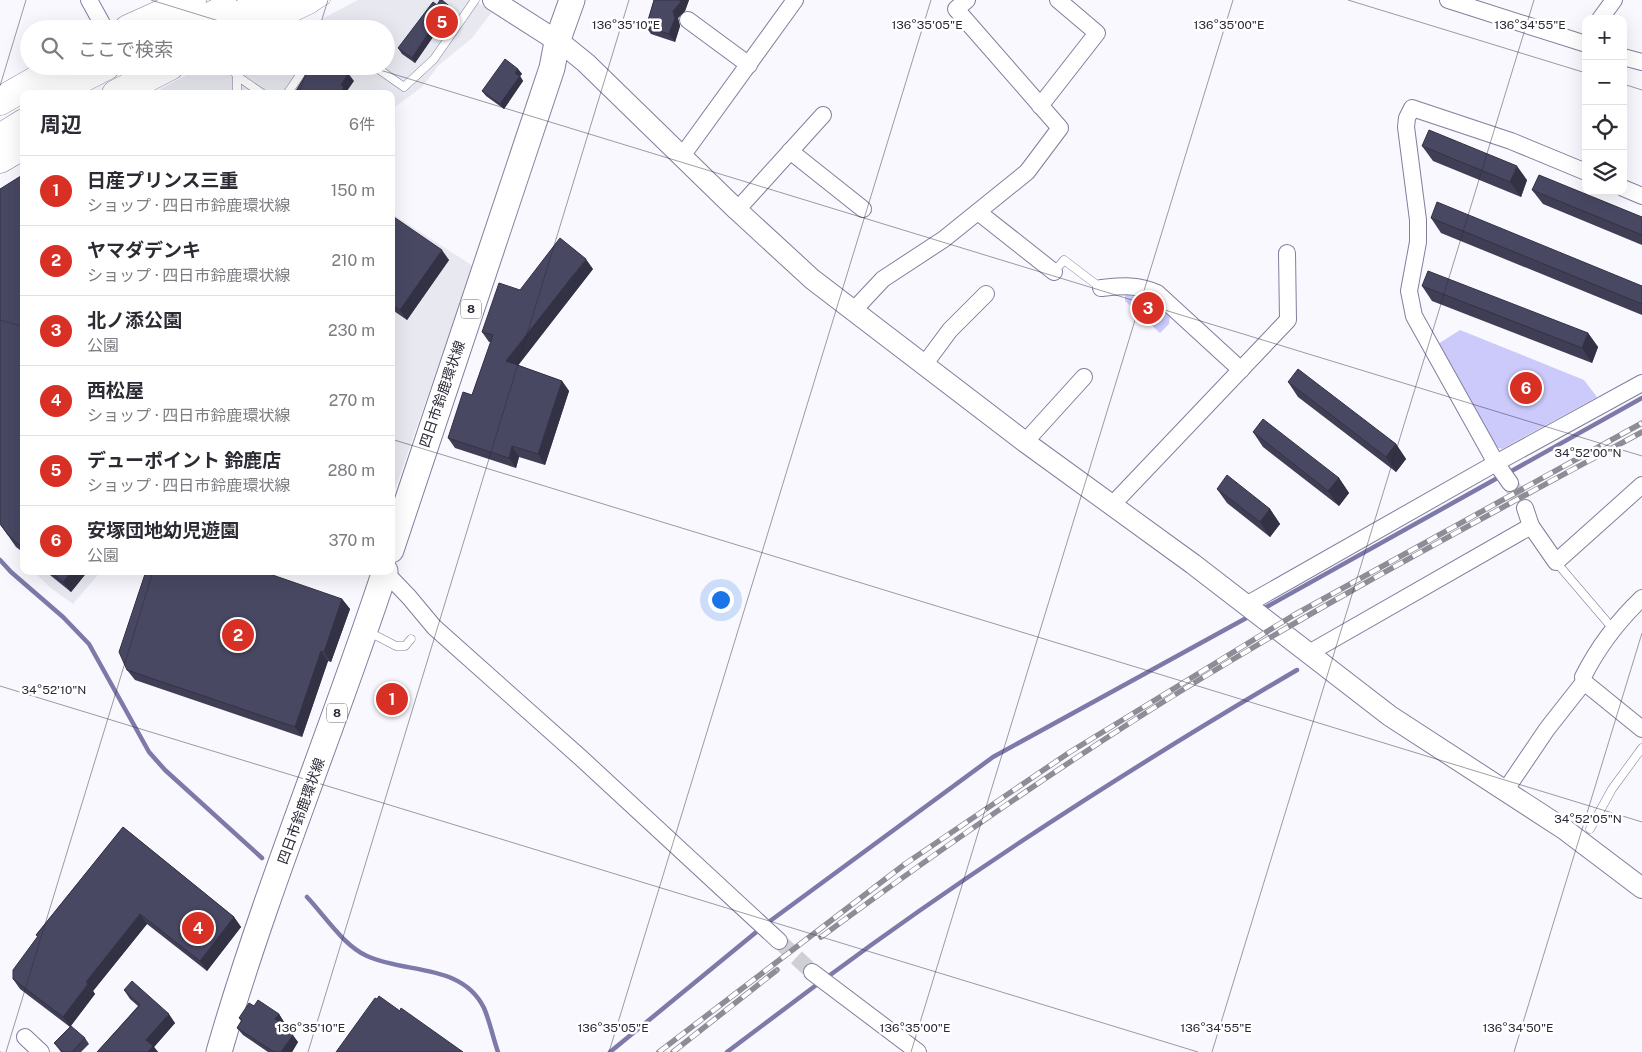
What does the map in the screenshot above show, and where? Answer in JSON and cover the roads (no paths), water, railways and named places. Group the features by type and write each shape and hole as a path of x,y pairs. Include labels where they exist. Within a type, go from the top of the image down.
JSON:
{"highway":[{"path":"148,20 192,0"},
{"path":"203,20 244,0"},
{"path":"228,20 270,0"},
{"path":"270,20 308,5"},
{"path":"0,101 45,75"},
{"path":"60,90 89,75"},
{"path":"96,90 131,82 148,75"},
{"path":"0,124 20,112"},
{"path":"0,138 20,126"},
{"path":"0,159 20,147"}],"main road":[{"name":"四日市鈴鹿環状線","path":"561,44 572,0"},
{"name":"四日市鈴鹿環状線","path":"395,539 552,68 561,44 583,0"},
{"name":"四日市鈴鹿環状線","path":"219,1052 271,890 286,855 383,575"}],"street":[{"path":"89,0 100,20"},
{"path":"493,0 561,44 586,63 737,210 812,278 853,311 1025,442 1253,610 1390,716 1564,829 1642,888"},
{"path":"682,156 795,0"},
{"path":"853,311 883,279 944,239 1027,172 1060,128 956,9 968,0"},
{"path":"1040,106 1097,33 1058,0"},
{"path":"1448,0 1582,40"},
{"path":"1603,15 1614,0"},
{"path":"688,20 749,65"},
{"path":"1627,58 1642,62"},
{"path":"1503,474 1414,316 1408,291 1418,242 1418,220 1406,127 1408,118 1412,108 1511,141 1582,170"},
{"path":"737,210 823,115"},
{"path":"790,151 863,209"},
{"path":"1627,190 1642,196"},
{"path":"978,212 1054,272"},
{"path":"1112,505 1288,320 1287,253"},
{"path":"1101,288 1142,286 1157,293 1241,370"},
{"path":"924,365 950,330 986,294"},
{"path":"1025,442 1084,377"},
{"path":"1253,610 1503,474 1642,383"},
{"path":"1525,508 1531,526 1556,562 1642,485"},
{"path":"1309,653 1531,526"},
{"path":"393,575 434,627 769,931"},
{"path":"1505,791 1547,730 1584,682 1583,677 1589,666 1614,630 1642,598"},
{"path":"1584,682 1642,729"},
{"path":"819,978 918,1052"},
{"path":"25,1037 41,1052"}],"lane":[{"path":"308,5 326,0"},
{"path":"387,75 404,87 434,59 475,0"},
{"path":"290,90 300,75"},
{"path":"237,76 237,90"},
{"path":"237,76 257,90"},
{"path":"1054,272 1064,260 1101,288"},
{"path":"1556,562 1614,630"},
{"path":"365,630 396,646 405,646 411,639"},
{"path":"1590,829 1612,788 1642,748"}],"waterway":[{"path":"1508,473 1642,398"},
{"path":"1261,610 1501,476"},
{"path":"0,560 11,572 63,617 89,644 149,752 165,770 262,858"},
{"path":"766,924 993,757 1250,616"},
{"path":"826,978 941,896 1057,818 1176,742 1297,670"},
{"path":"307,897 342,938 367,956 382,962 432,972 462,983 474,994 484,1008 498,1052"},
{"path":"610,1052 760,929"},
{"path":"727,1052 819,983"}],"tunnel":[{"path":"1510,483 1525,508"},
{"path":"779,941 812,972"}],"railway":[{"path":"659,1052 905,864 1070,752 1294,615 1642,423"},
{"path":"821,937 1016,798 1136,719 1323,607 1642,432"},
{"path":"673,1052 777,970"}],"place":[{"name":"デューポイント 鈴鹿店","path":"442,22"},
{"name":"北ノ添公園","path":"1148,308"},
{"name":"安塚団地幼児遊園","path":"1526,388"},
{"name":"ヤマダデンキ","path":"238,635"},
{"name":"日産プリンス三重","path":"392,699"},
{"name":"西松屋","path":"198,928"}]}
